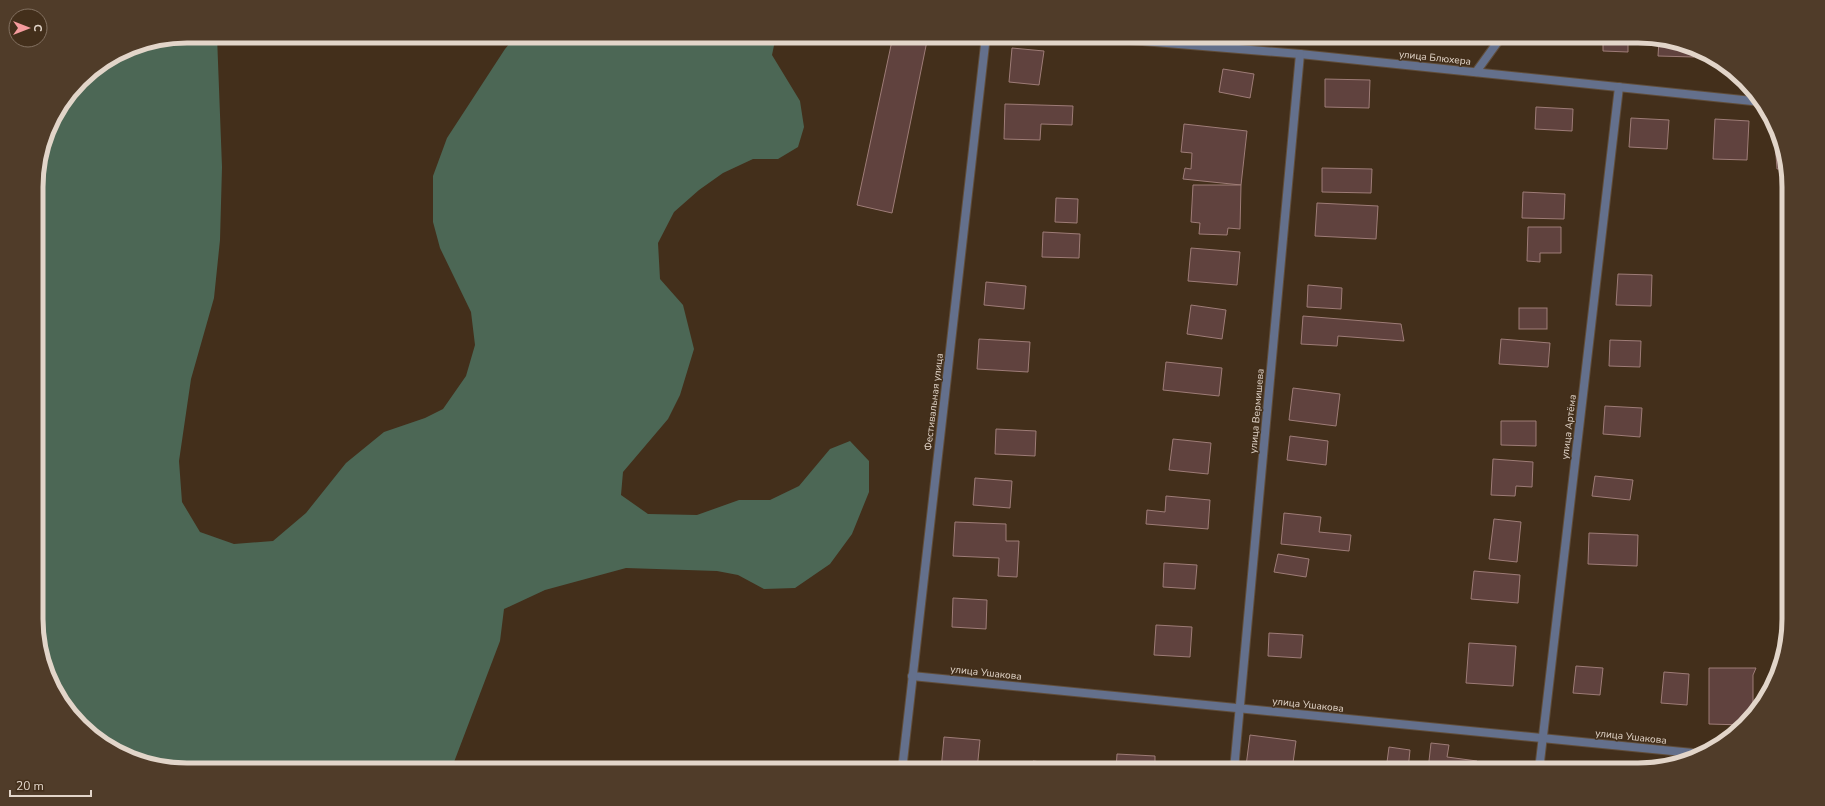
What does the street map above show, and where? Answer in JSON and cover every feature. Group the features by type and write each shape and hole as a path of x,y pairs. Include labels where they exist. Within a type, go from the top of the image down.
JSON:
{"street":[{"name":"Фестивальная улица","path":"903,763 985,43"},
{"name":"улица Блюхера","path":"1167,43 1300,54 1754,101"},
{"path":"1476,72 1497,43"},
{"name":"улица Вермишева","path":"1235,763 1300,54"},
{"name":"улица Артёма","path":"1540,763 1619,87"},
{"name":"улица Ушакова","path":"912,676 1691,753"}],"green space":[{"path":"217,43 222,167 220,240 214,298 191,379 179,461 182,502 200,532 234,544 273,541 306,513 346,463 384,432 425,418 443,409 466,376 475,345 471,312 440,248 433,222 433,176 447,138 510,43 775,43 772,55 800,101 804,127 798,147 778,159 753,159 723,173 699,190 674,212 658,243 660,279 683,305 694,349 680,395 668,419 623,472 621,495 648,514 697,515 739,500 770,500 799,486 830,449 850,441 869,461 869,492 852,534 830,564 795,588 764,589 738,575 717,571 626,568 545,590 504,609 500,641 454,763 168,762 132,752 115,744 85,721 67,699 54,674 48,656 43,628 43,178 48,150 62,115 85,85 107,67 132,54 168,44"}],"building":[{"path":"892,43 927,43 892,213 857,205"},
{"path":"1603,43 1628,43 1628,52 1603,51"},
{"path":"1659,44 1694,54 1694,57 1658,56"},
{"path":"1012,48 1044,51 1039,85 1009,82"},
{"path":"1223,69 1254,74 1250,98 1219,92"},
{"path":"1325,79 1370,80 1369,108 1325,107"},
{"path":"1005,104 1073,106 1072,125 1041,124 1040,140 1004,139"},
{"path":"1536,107 1573,109 1572,131 1535,129"},
{"path":"1631,118 1669,120 1667,149 1629,147"},
{"path":"1715,119 1749,121 1747,160 1713,159"},
{"path":"1184,124 1247,131 1241,185 1183,179 1185,168 1191,169 1192,153 1181,152"},
{"path":"1775,145 1781,169 1777,169"},
{"path":"1322,168 1372,169 1371,193 1322,192"},
{"path":"1193,185 1241,185 1240,229 1228,228 1227,235 1199,234 1200,223 1191,222"},
{"path":"1523,192 1565,194 1564,219 1522,218"},
{"path":"1056,198 1078,199 1077,223 1055,222"},
{"path":"1317,203 1378,206 1376,239 1315,236"},
{"path":"1528,227 1561,227 1561,253 1540,253 1540,262 1527,261"},
{"path":"1043,232 1080,234 1079,258 1042,257"},
{"path":"1191,248 1240,252 1237,285 1188,281"},
{"path":"1618,274 1652,275 1651,306 1616,305"},
{"path":"986,282 1026,286 1024,309 984,305"},
{"path":"1308,285 1342,288 1341,309 1307,307"},
{"path":"1191,305 1226,310 1222,339 1187,334"},
{"path":"1519,308 1547,308 1547,329 1519,329"},
{"path":"1303,316 1401,324 1404,341 1338,336 1337,346 1301,344"},
{"path":"979,339 1030,342 1028,372 977,369"},
{"path":"1501,339 1550,343 1548,367 1499,364"},
{"path":"1610,340 1641,341 1640,367 1609,366"},
{"path":"1166,362 1222,368 1219,396 1163,390"},
{"path":"1293,388 1340,394 1336,426 1289,420"},
{"path":"1605,406 1642,408 1640,437 1603,434"},
{"path":"1501,421 1536,421 1536,446 1501,445"},
{"path":"996,429 1036,431 1035,456 995,454"},
{"path":"1290,436 1328,441 1326,465 1287,460"},
{"path":"1173,439 1211,443 1208,474 1169,470"},
{"path":"1493,459 1533,462 1532,487 1516,486 1515,496 1491,495"},
{"path":"1595,476 1633,480 1630,500 1592,496"},
{"path":"975,478 1012,481 1010,508 973,505"},
{"path":"1166,496 1210,500 1208,529 1146,524 1147,510 1165,512"},
{"path":"1284,513 1321,517 1319,532 1351,535 1349,551 1281,544"},
{"path":"1494,519 1521,522 1517,562 1489,559"},
{"path":"955,522 1006,524 1006,541 1019,541 1017,577 998,576 999,558 953,556"},
{"path":"1589,533 1638,535 1637,566 1588,564"},
{"path":"1278,554 1309,559 1306,577 1274,572"},
{"path":"1164,563 1197,565 1195,589 1163,587"},
{"path":"1474,571 1520,575 1518,603 1471,599"},
{"path":"953,598 987,600 986,629 952,627"},
{"path":"1156,625 1192,627 1190,657 1154,655"},
{"path":"1269,633 1303,635 1301,658 1268,656"},
{"path":"1469,643 1516,646 1513,686 1466,683"},
{"path":"1576,666 1603,668 1600,695 1573,693"},
{"path":"1709,668 1756,668 1753,675 1752,707 1736,725 1709,724"},
{"path":"1664,672 1689,674 1687,705 1661,703"},
{"path":"1250,735 1296,741 1293,763 1246,763"},
{"path":"944,737 980,740 978,763 942,763"},
{"path":"1431,743 1449,745 1447,757 1477,761 1477,763 1429,763"},
{"path":"1389,747 1410,750 1409,763 1387,763"},
{"path":"1117,754 1155,756 1155,763 1116,763"},
{"path":"1033,761 1050,763 1033,763"}]}
